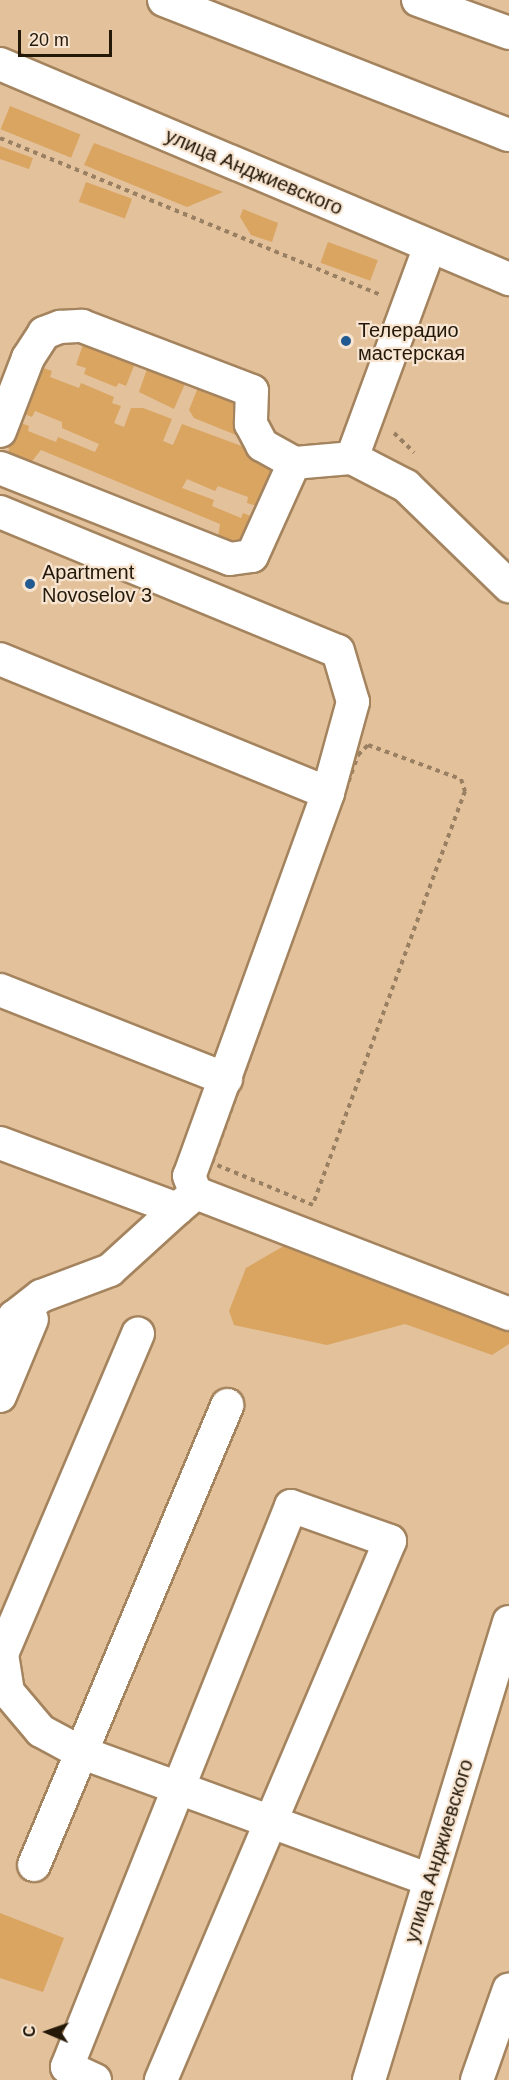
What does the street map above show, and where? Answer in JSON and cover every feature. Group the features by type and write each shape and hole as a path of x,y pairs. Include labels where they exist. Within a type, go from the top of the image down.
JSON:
{"street":[{"path":"418,0 509,33"},
{"path":"169,1 509,135"},
{"name":"улица Анджиевского","path":"0,64 509,279"},
{"path":"352,458 430,246"},
{"path":"0,431 28,358 44,333 60,327 82,327 252,392 251,424 262,445 294,463 352,458 406,486 509,586"},
{"path":"0,468 230,559 252,556 294,463"},
{"path":"0,512 338,651 353,702 328,793 189,1176 186,1201 110,1269 41,1296 14,1317 0,1343"},
{"path":"0,659 328,793"},
{"path":"0,990 226,1079"},
{"path":"0,1143 186,1201 509,1314"},
{"path":"0,1396 41,1296"},
{"path":"138,1334 2,1653 4,1692 41,1731 80,1752 179,1785 429,1880"},
{"path":"34,1865 227,1405"},
{"path":"94,2080 67,2067 291,1506 390,1541 161,2080"},
{"name":"улица Анджиевского","path":"369,2080 509,1622"},
{"path":"477,2080 509,1989"}],"path":[{"path":"0,138 408,306"},
{"path":"388,427 422,460"},
{"path":"368,745 460,779 465,790 313,1205 212,1163 358,755 368,745"}],"shaded area":[{"path":"10,106 80,134 71,158 1,129"},
{"path":"94,143 223,192 187,207 84,165"},
{"path":"0,146 33,158 29,169 0,159"},
{"path":"86,182 132,199 125,218 79,202"},
{"path":"243,209 278,223 272,242 251,235 240,217"},
{"path":"328,242 378,260 370,281 320,263"},
{"path":"85,339 137,358 126,386 119,383 116,387 84,374 86,368 76,365"},
{"path":"38,366 52,371 50,377 79,388 81,383 114,397 112,403 121,406 114,423 124,427 131,408 143,408 172,419 163,441 173,445 182,424 247,448 266,462 271,473 257,506 247,503 248,497 218,486 215,491 187,479 182,488 214,500 212,506 241,518 243,513 256,518 244,540 235,547 218,538 220,524 41,450 28,466 16,460 9,452 8,440 16,421 29,426 28,431 56,442 58,437 95,452 99,444 62,428 62,422 35,411 32,417 20,412"},
{"path":"148,366 187,379 174,409 139,392"},
{"path":"199,385 245,399 246,439 194,418 189,410"},
{"path":"289,1243 509,1328 509,1344 492,1355 405,1324 327,1345 234,1325 229,1311 246,1268"},
{"path":"0,1913 64,1938 43,1992 0,1978"}],"place":[{"name":"Телерадио мастерская","path":"346,341"},
{"name":"Apartment Novoselov 3","path":"30,584"}]}
